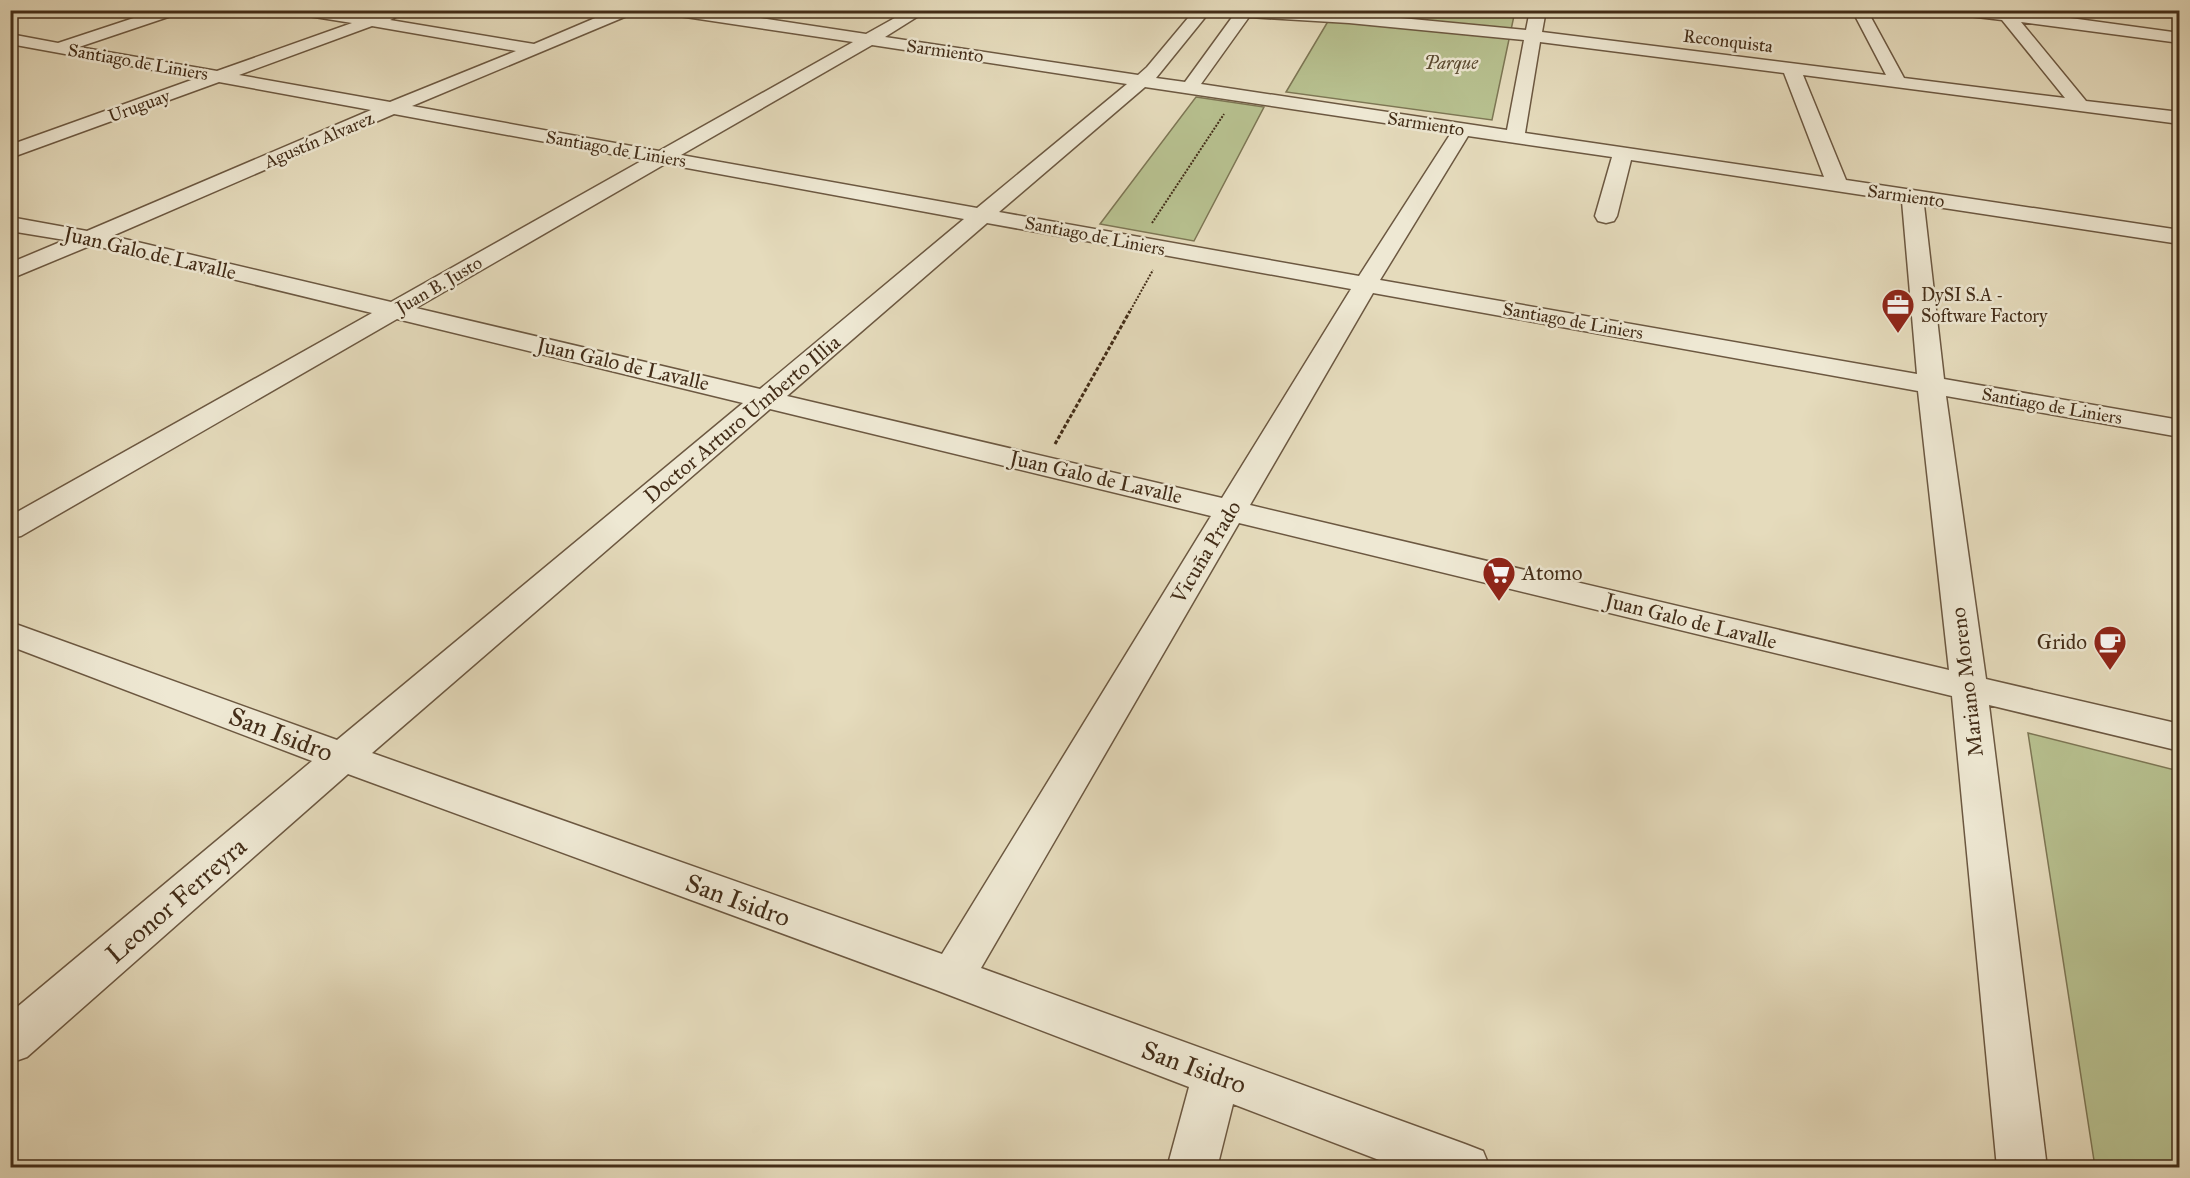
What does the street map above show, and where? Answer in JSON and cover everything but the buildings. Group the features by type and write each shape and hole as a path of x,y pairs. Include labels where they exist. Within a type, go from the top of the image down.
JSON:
{"street":[{"path":"59,48 176,10"},
{"path":"302,10 536,49"},
{"name":"Uruguay","path":"10,152 403,10"},
{"name":"Agustín Alvarez","path":"10,272 390,109 629,10"},
{"name":"Sarmiento","path":"672,10 2180,237"},
{"name":"Juan B. Justo","path":"10,529 921,10"},
{"path":"1515,137 1538,10"},
{"path":"1859,10 1898,82"},
{"path":"1960,10 2180,38"},
{"name":"Reconquista","path":"1202,11 1349,18 1534,36 2180,118"},
{"name":"Doctor Arturo Umberto Illia","path":"342,757 1153,71 1202,11"},
{"path":"1190,87 1246,12"},
{"path":"2005,14 2080,105"},
{"name":"Santiago de Liniers","path":"10,39 1138,244 2180,429"},
{"path":"1791,68 1837,185"},
{"name":"Vicuña Prado","path":"952,977 1366,284 1463,129"},
{"path":"1606,216 1623,154"},
{"name":"Mariano Moreno","path":"1912,196 1931,385 1969,688 2022,1167"},
{"name":"Juan Galo de Lavalle","path":"10,224 91,238 2180,738"},
{"name":"San Isidro","path":"10,633 342,757 952,977 1465,1167"},
{"name":"Leonor Ferreyra","path":"10,1042 342,757"},
{"path":"1192,1167 1216,1076"}],"path":[{"path":"1138,244 1238,94"},
{"path":"1043,465 1166,249"}],"green space":[{"name":"Parque","path":"1337,11 1515,11 1492,120 1286,92 1327,23"},
{"path":"1196,97 1264,107 1194,241 1100,224"},
{"path":"2028,733 2179,771 2179,1167 2095,1167"}],"place":[{"name":"DySI S.A - Software Factory","path":"1898,334"},
{"name":"Atomo","path":"1499,602"},
{"name":"Grido","path":"2110,671"}]}
